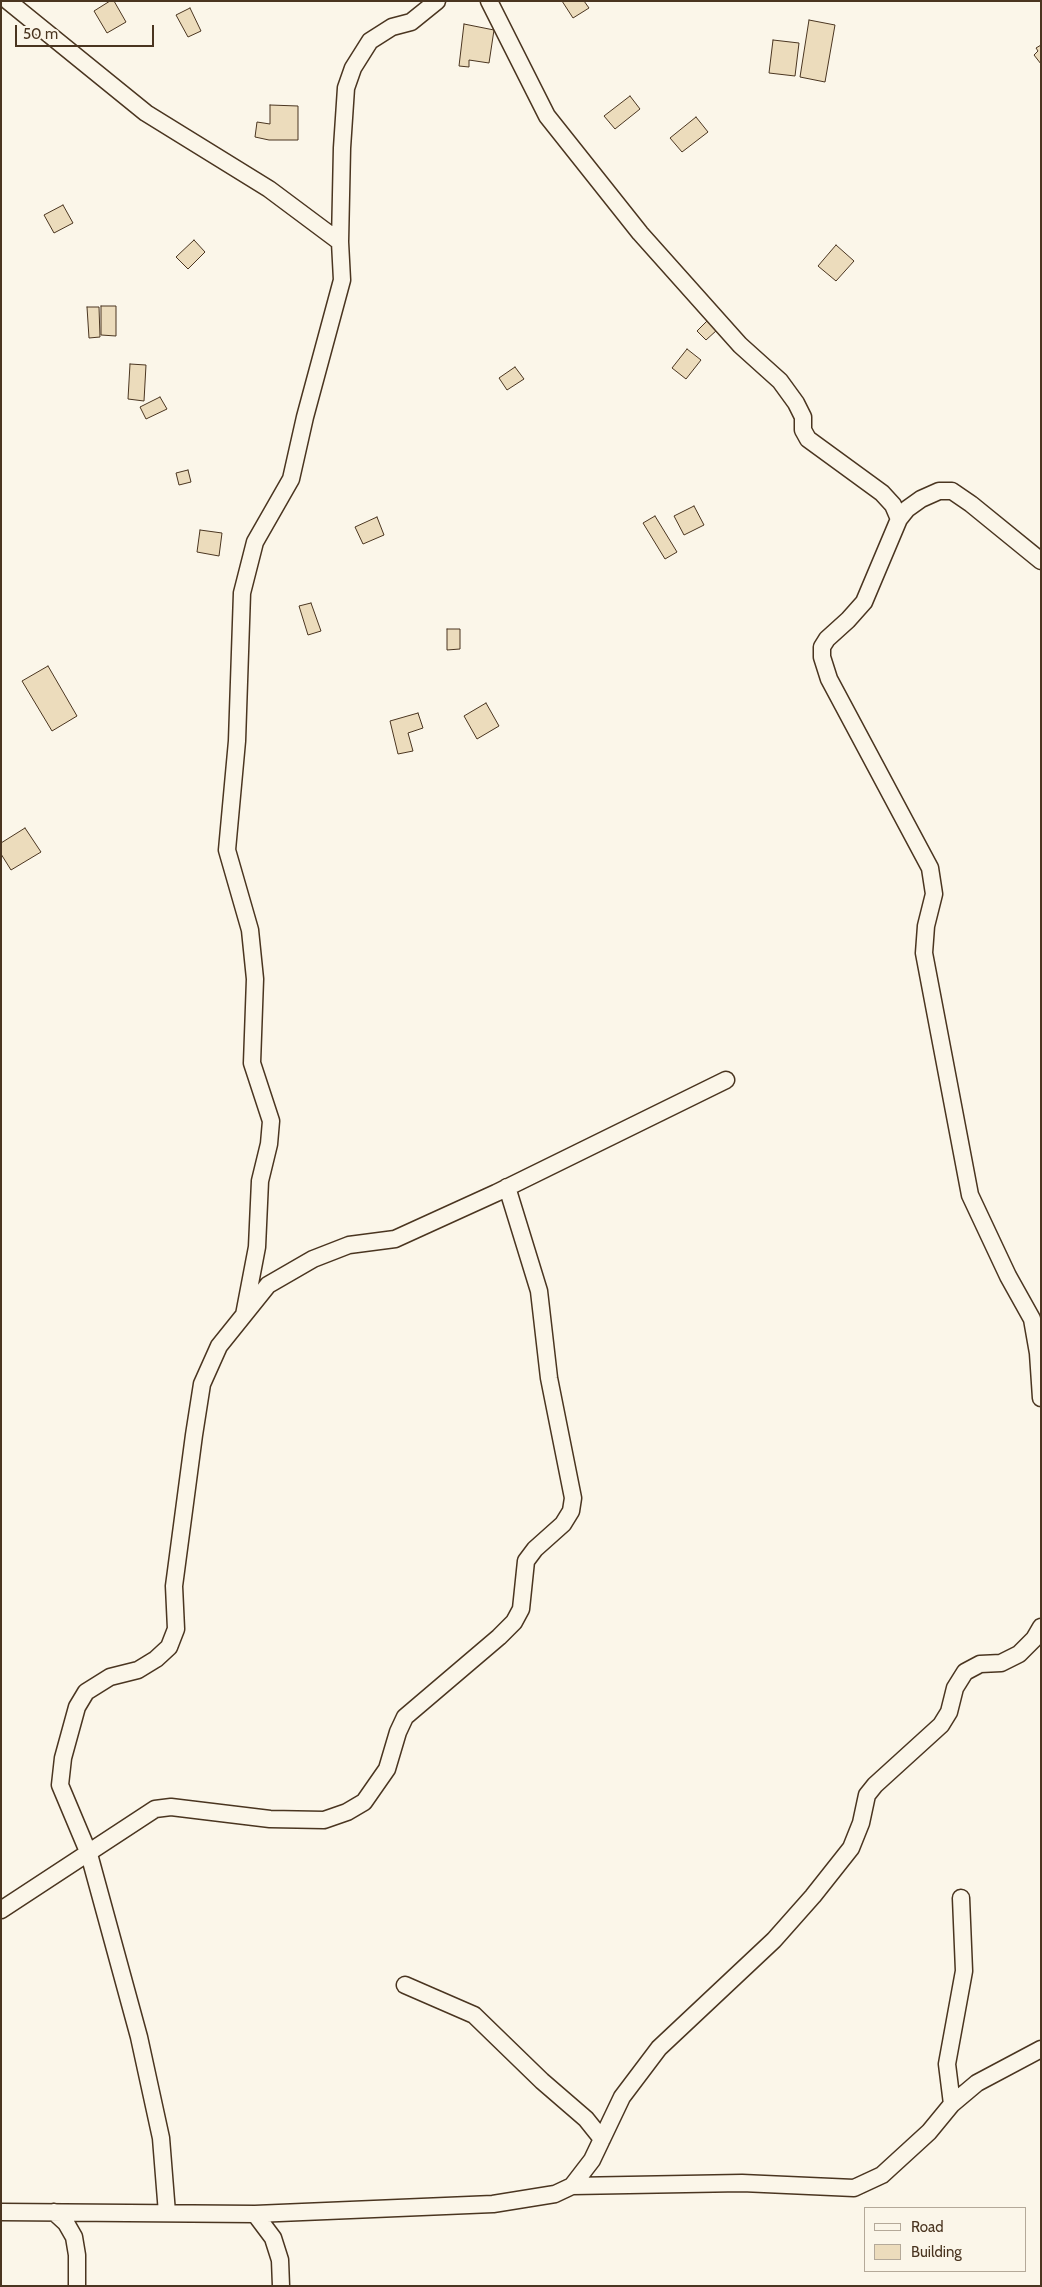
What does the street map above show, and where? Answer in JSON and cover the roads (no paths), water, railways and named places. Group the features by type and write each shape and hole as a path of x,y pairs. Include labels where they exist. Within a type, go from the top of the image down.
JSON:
{"street":[{"path":"8,1 146,114 268,189 340,242"},
{"path":"244,1318 256,1246 260,1181 269,1144 271,1121 252,1063 255,979 250,930 227,850 237,740 242,594 255,542 291,479 305,417 342,280 340,242 346,88 353,68 370,41 392,27 411,22 437,1"},
{"path":"488,1 547,116 640,233 740,345 780,381 803,417 803,430 808,439 882,493 893,505 900,519"},
{"path":"1041,561 971,504 952,491 939,490 907,509 900,519 864,602 827,639 822,647 822,657 829,679 930,868 934,894 926,926 924,953 970,1195 1008,1276 1032,1320 1038,1353 1041,1398"},
{"path":"167,2213 161,2138 141,2046 89,1854 60,1785 63,1758 77,1707 86,1692 110,1677 138,1670 169,1648 176,1628 174,1586 202,1384 219,1346 244,1318 268,1285 313,1259 350,1245 395,1240 726,1080"},
{"path":"1,1910 155,1809 171,1807 270,1819 324,1820 347,1812 364,1802 387,1769 398,1732 405,1717 500,1637 514,1622 521,1609 526,1561 535,1549 563,1524 571,1511 573,1498 549,1378 540,1291 507,1187"},
{"path":"572,2186 592,2160 622,2097 658,2048 774,1940 813,1896 851,1848 861,1823 867,1795 874,1784 941,1724 948,1712 955,1688 965,1672 980,1664 1001,1663 1019,1654 1034,1639 1041,1628"},
{"path":"952,2104 946,2064 964,1971 961,1898"},
{"path":"405,1985 474,2015 542,2082 586,2119 602,2139"},
{"path":"1,2212 255,2214 493,2204 555,2194 572,2186 742,2183 854,2188 882,2175 929,2132 952,2104 977,2083 1041,2049"},
{"path":"54,2212 66,2222 74,2237 77,2255 77,2286"},
{"path":"255,2214 273,2238 280,2260 281,2286"}]}
